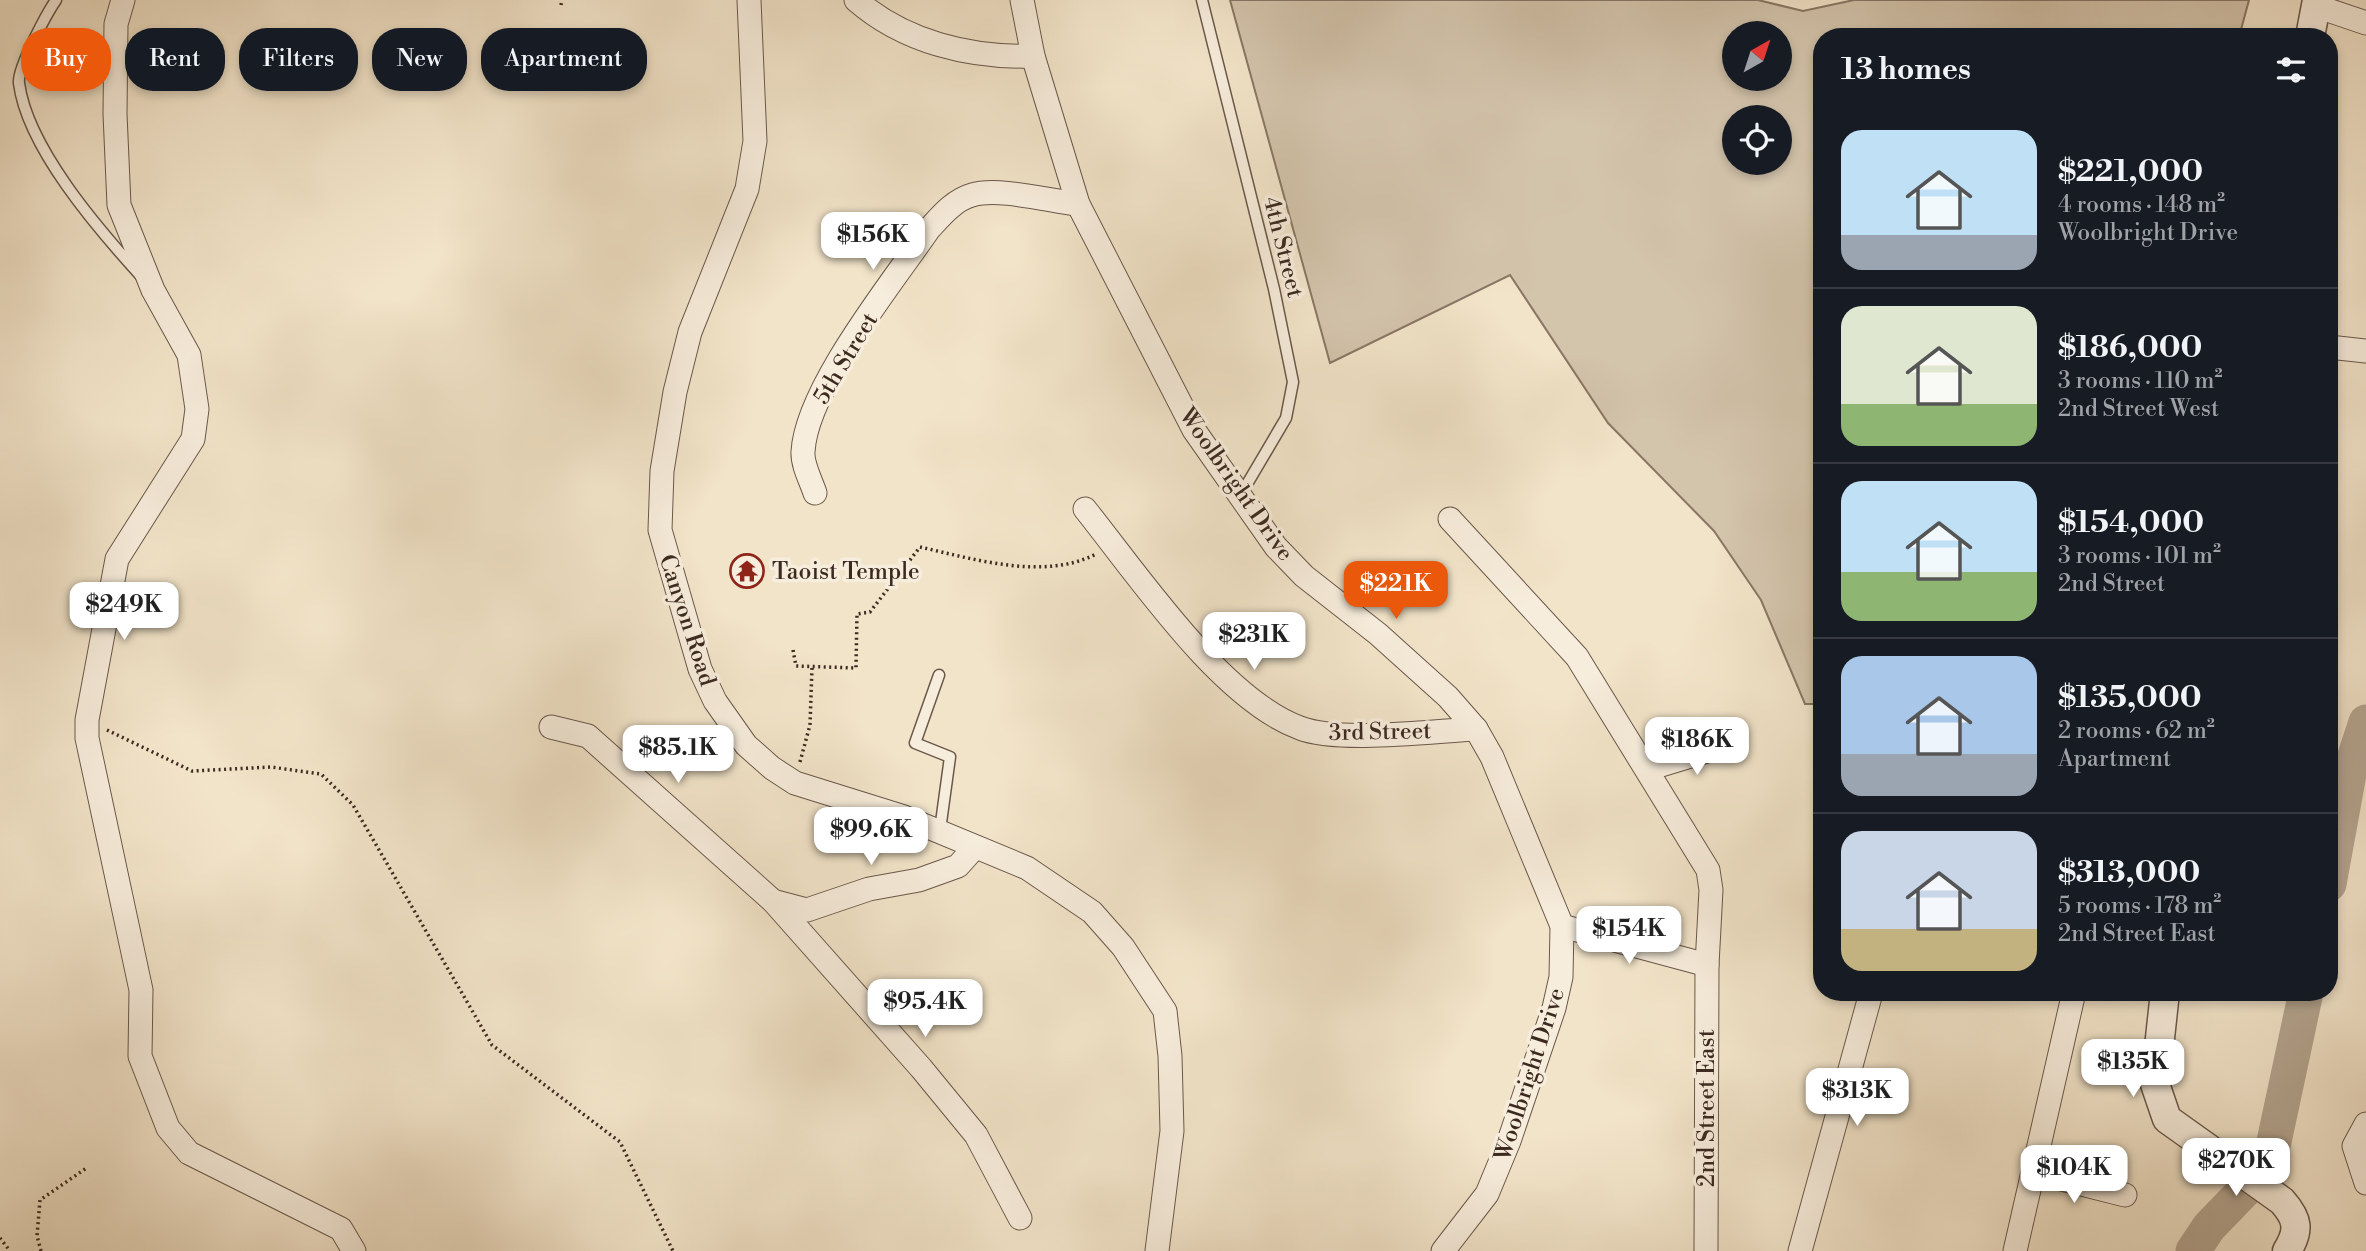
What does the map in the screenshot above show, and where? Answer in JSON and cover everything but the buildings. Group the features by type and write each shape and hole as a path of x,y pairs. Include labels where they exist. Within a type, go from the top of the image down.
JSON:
{"street":[{"path":"123,0 116,24 115,114 119,205 153,290 189,355 197,409 193,439 117,559 87,720 87,738 141,989 140,1056 168,1128 189,1153 341,1229 355,1251"},
{"name":"Canyon Road","path":"749,0 755,141 747,189 690,332 675,392 663,471 660,530 700,669 715,701 746,745 772,768 795,783 940,830 1027,868 1092,912 1123,947 1165,1011 1170,1056 1172,1131 1157,1251"},
{"path":"856,0 891,27 924,41 999,57 1033,56"},
{"name":"Woolbright Drive","path":"1022,0 1033,56 1077,204 1194,430 1276,547 1304,576 1378,634 1448,696 1476,729 1492,757 1562,926 1562,977 1509,1141 1487,1194 1443,1251"},
{"path":"2312,28 2316,3 2366,23"},
{"name":"5th Street","path":"814,493 802,454 811,414 829,377 929,229 949,207 971,195 986,192 1077,204"},
{"path":"2338,348 2366,351"},
{"name":"3rd Street","path":"1085,509 1192,645 1252,699 1300,729 1333,735 1476,729"},
{"name":"2nd Street East","path":"1450,519 1577,657 1708,870 1712,890 1707,965 1706,1251"},
{"path":"551,727 588,736 773,901 921,1068 976,1135 1020,1218"},
{"path":"1648,769 1733,743"},
{"path":"773,901 807,909 869,889 919,880 958,866 975,847"},
{"path":"1562,926 1707,965"},
{"path":"1800,1251 1869,1001"},
{"path":"2015,1251 2072,1001"},
{"path":"2164,1001 2155,1084 2167,1119 2282,1200 2296,1216 2297,1235 2287,1251"},
{"path":"2366,1124 2354,1146 2366,1183"},
{"path":"2034,1172 2125,1195"}],"lane":[{"path":"56,0 43,18 18,81 39,143 104,237 153,290"},
{"name":"4th Street","path":"1202,0 1274,289 1293,382 1286,418 1240,496"},
{"path":"939,675 915,743 950,757 940,830"}],"path":[{"path":"793,650 796,666 856,668 857,614 870,612 920,547 1007,563 1051,567 1077,564 1113,544"},
{"path":"795,783 810,725 812,668"},
{"path":"104,728 192,771 271,766 321,774 353,806 492,1045 621,1142 673,1251"},
{"path":"41,1251 37,1236 40,1200 88,1167"},
{"path":"0,1238 10,1251"}],"shaded area":[{"path":"1230,0 1758,0 1803,11 1854,0 2249,0 2241,28 1813,28 1813,704 1805,704 1761,600 1714,531 1608,423 1510,275 1330,363"}],"waterway":[{"path":"2338,834 2349,774 2366,722"},
{"path":"2193,1251 2209,1227 2269,1165 2304,1001"}],"place":[{"name":"Taoist Temple","path":"747,571"}]}
